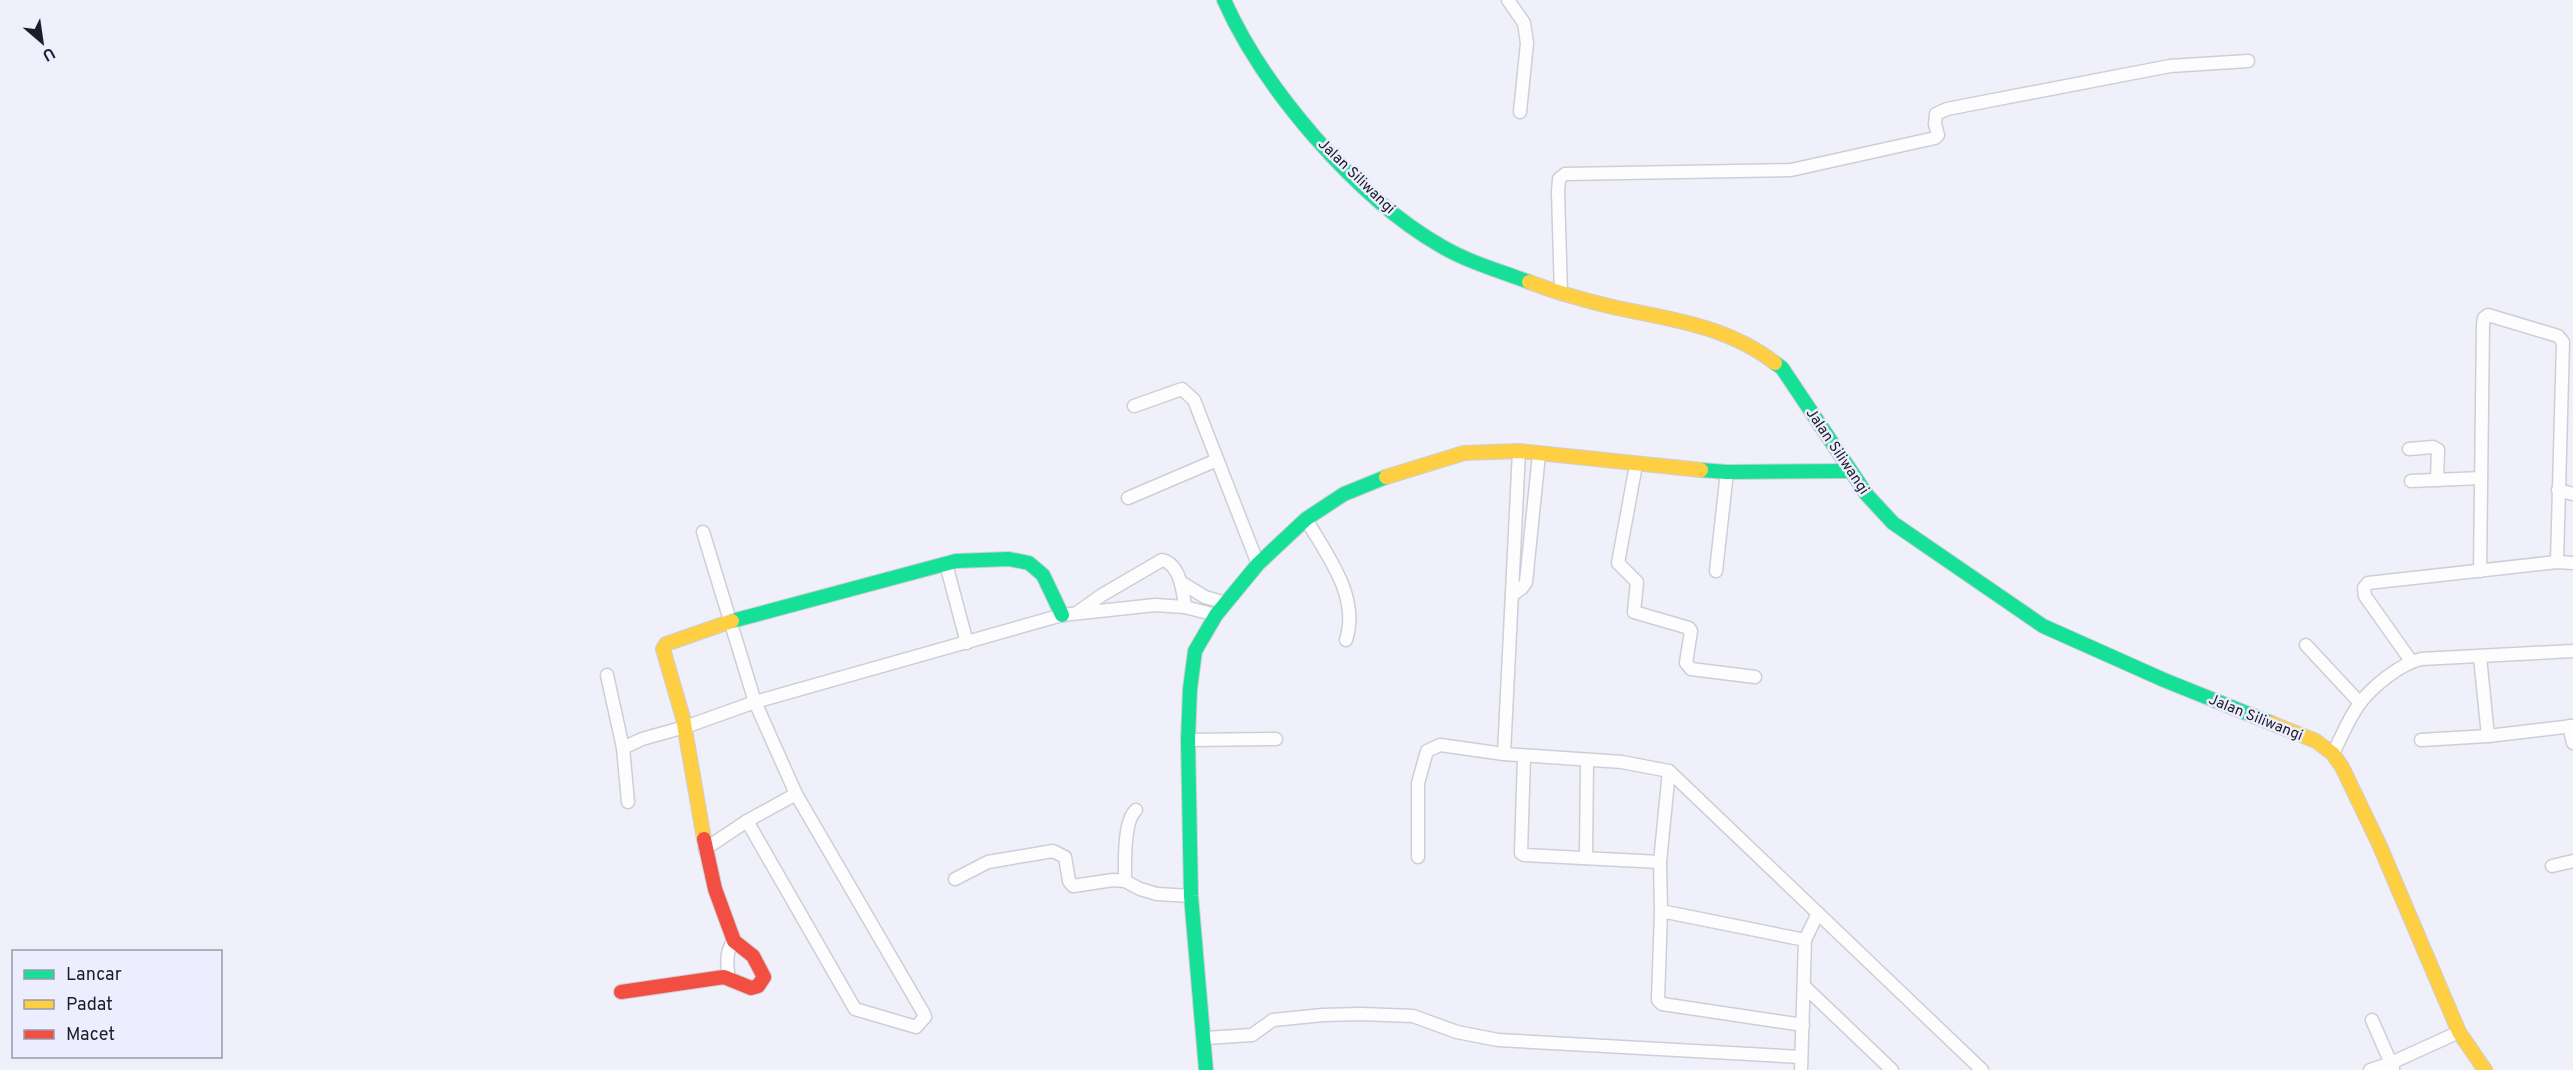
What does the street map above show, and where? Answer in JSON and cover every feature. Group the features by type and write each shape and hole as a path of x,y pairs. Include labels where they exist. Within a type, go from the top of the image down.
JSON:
{"street":[{"name":"Jalan Siliwangi","path":"1224,0 1247,46 1281,95 1310,131 1388,209 1436,244 1561,294 1712,329 1750,344 1767,354 1782,368 1834,444 1849,471 1893,523 2043,626 2164,680 2316,741 2333,754 2342,767 2379,844 2459,1032 2485,1070"},
{"path":"1508,0 1524,23 1527,43 1520,112"},
{"path":"1561,294 1559,179 1565,174 1807,168 1935,138 1938,135 1935,124 1936,114 1947,109 2170,66 2248,61"},
{"path":"2480,571 2483,324 2484,318 2488,315 2559,336 2563,342 2557,562"},
{"path":"1134,406 1177,390 1188,392 1194,400 1258,564"},
{"path":"2409,449 2433,447 2438,450 2437,480"},
{"path":"1206,1070 1191,896 1188,740 1190,689 1195,651 1216,615 1258,564 1306,519 1344,494 1464,453 1519,451 1636,465 1727,472 1849,471"},
{"path":"1504,754 1519,451"},
{"path":"1512,595 1526,582 1539,454"},
{"path":"1128,498 1217,460"},
{"path":"1636,465 1618,562 1637,582 1634,612 1689,628 1691,631 1686,663 1691,669 1755,677"},
{"path":"1716,570 1727,472"},
{"path":"2411,481 2481,478"},
{"path":"2558,490 2573,494"},
{"path":"1306,519 1349,602 1350,627 1346,640"},
{"path":"703,532 755,702 796,794 924,1014 925,1017 920,1025 916,1027 855,1009 747,821"},
{"path":"621,992 724,978 752,988 758,986 764,977 756,960 744,946 734,941 728,926 705,849 685,727 664,646 670,641 732,621 956,561 1009,559 1029,563 1043,575 1062,615"},
{"path":"1077,613 1157,561 1167,561 1171,564 1182,583 1185,606"},
{"path":"2411,661 2365,596 2364,588 2368,583 2557,562 2573,563"},
{"path":"946,564 967,643"},
{"path":"1182,583 1205,597 1226,603"},
{"path":"623,748 642,739 685,727 755,702 1062,615 1155,605 1185,606 1216,615"},
{"path":"2306,645 2360,703"},
{"path":"2333,754 2360,703 2400,666 2411,661 2573,651"},
{"path":"2480,657 2488,736"},
{"path":"608,675 623,748 628,802"},
{"path":"2421,740 2488,736 2571,726 2573,743"},
{"path":"1188,740 1276,739"},
{"path":"1418,857 1419,783 1423,761 1427,751 1440,745 1524,757 1622,762 1669,771 1982,1070"},
{"path":"1524,757 1521,853 1660,862"},
{"path":"1586,858 1587,760"},
{"path":"1669,771 1660,862 1661,911 1657,997 1659,1002 1803,1024"},
{"path":"705,849 747,821 796,794"},
{"path":"1125,882 1128,828 1132,812 1136,810"},
{"path":"956,879 988,862 1053,851 1065,856 1069,881 1073,886 1100,882 1125,882 1157,894 1191,896"},
{"path":"2552,866 2573,861"},
{"path":"1661,911 1805,940"},
{"path":"1204,1038 1242,1037 1256,1033 1273,1020 1288,1018 1323,1015 1392,1015 1413,1016 1458,1032 1498,1040 1802,1066 1805,940 1818,913"},
{"path":"729,979 727,967 729,949 734,941"},
{"path":"1804,986 1892,1070"},
{"path":"2372,1020 2380,1045 2392,1067"},
{"path":"2370,1070 2392,1067 2459,1032"}],"traffic: fast":[{"path":"1224,0 1241,34 1288,104 1316,138 1377,200 1409,225 1451,252 1529,282"},
{"path":"1775,363 1782,368 1867,495 1893,523 2043,626 2164,680 2271,723"},
{"path":"1701,470 1727,472 1849,471"},
{"path":"1206,1070 1191,896 1188,740 1190,689 1195,651 1216,615 1258,564 1306,519 1344,494 1386,477"},
{"path":"732,621 956,561 1009,559 1029,563 1043,575 1062,615"}],"traffic: slow":[{"path":"1529,282 1584,300 1699,326 1739,341 1775,363"},
{"path":"1386,477 1464,453 1519,451 1701,470"},
{"path":"704,839 683,718 663,649 666,644 732,621"},
{"path":"2271,723 2316,741 2333,754 2342,767 2379,844 2459,1032 2485,1070"}],"traffic: jam":[{"path":"621,992 724,977 751,988 758,986 764,977 753,956 734,941 715,889 704,839"}]}
